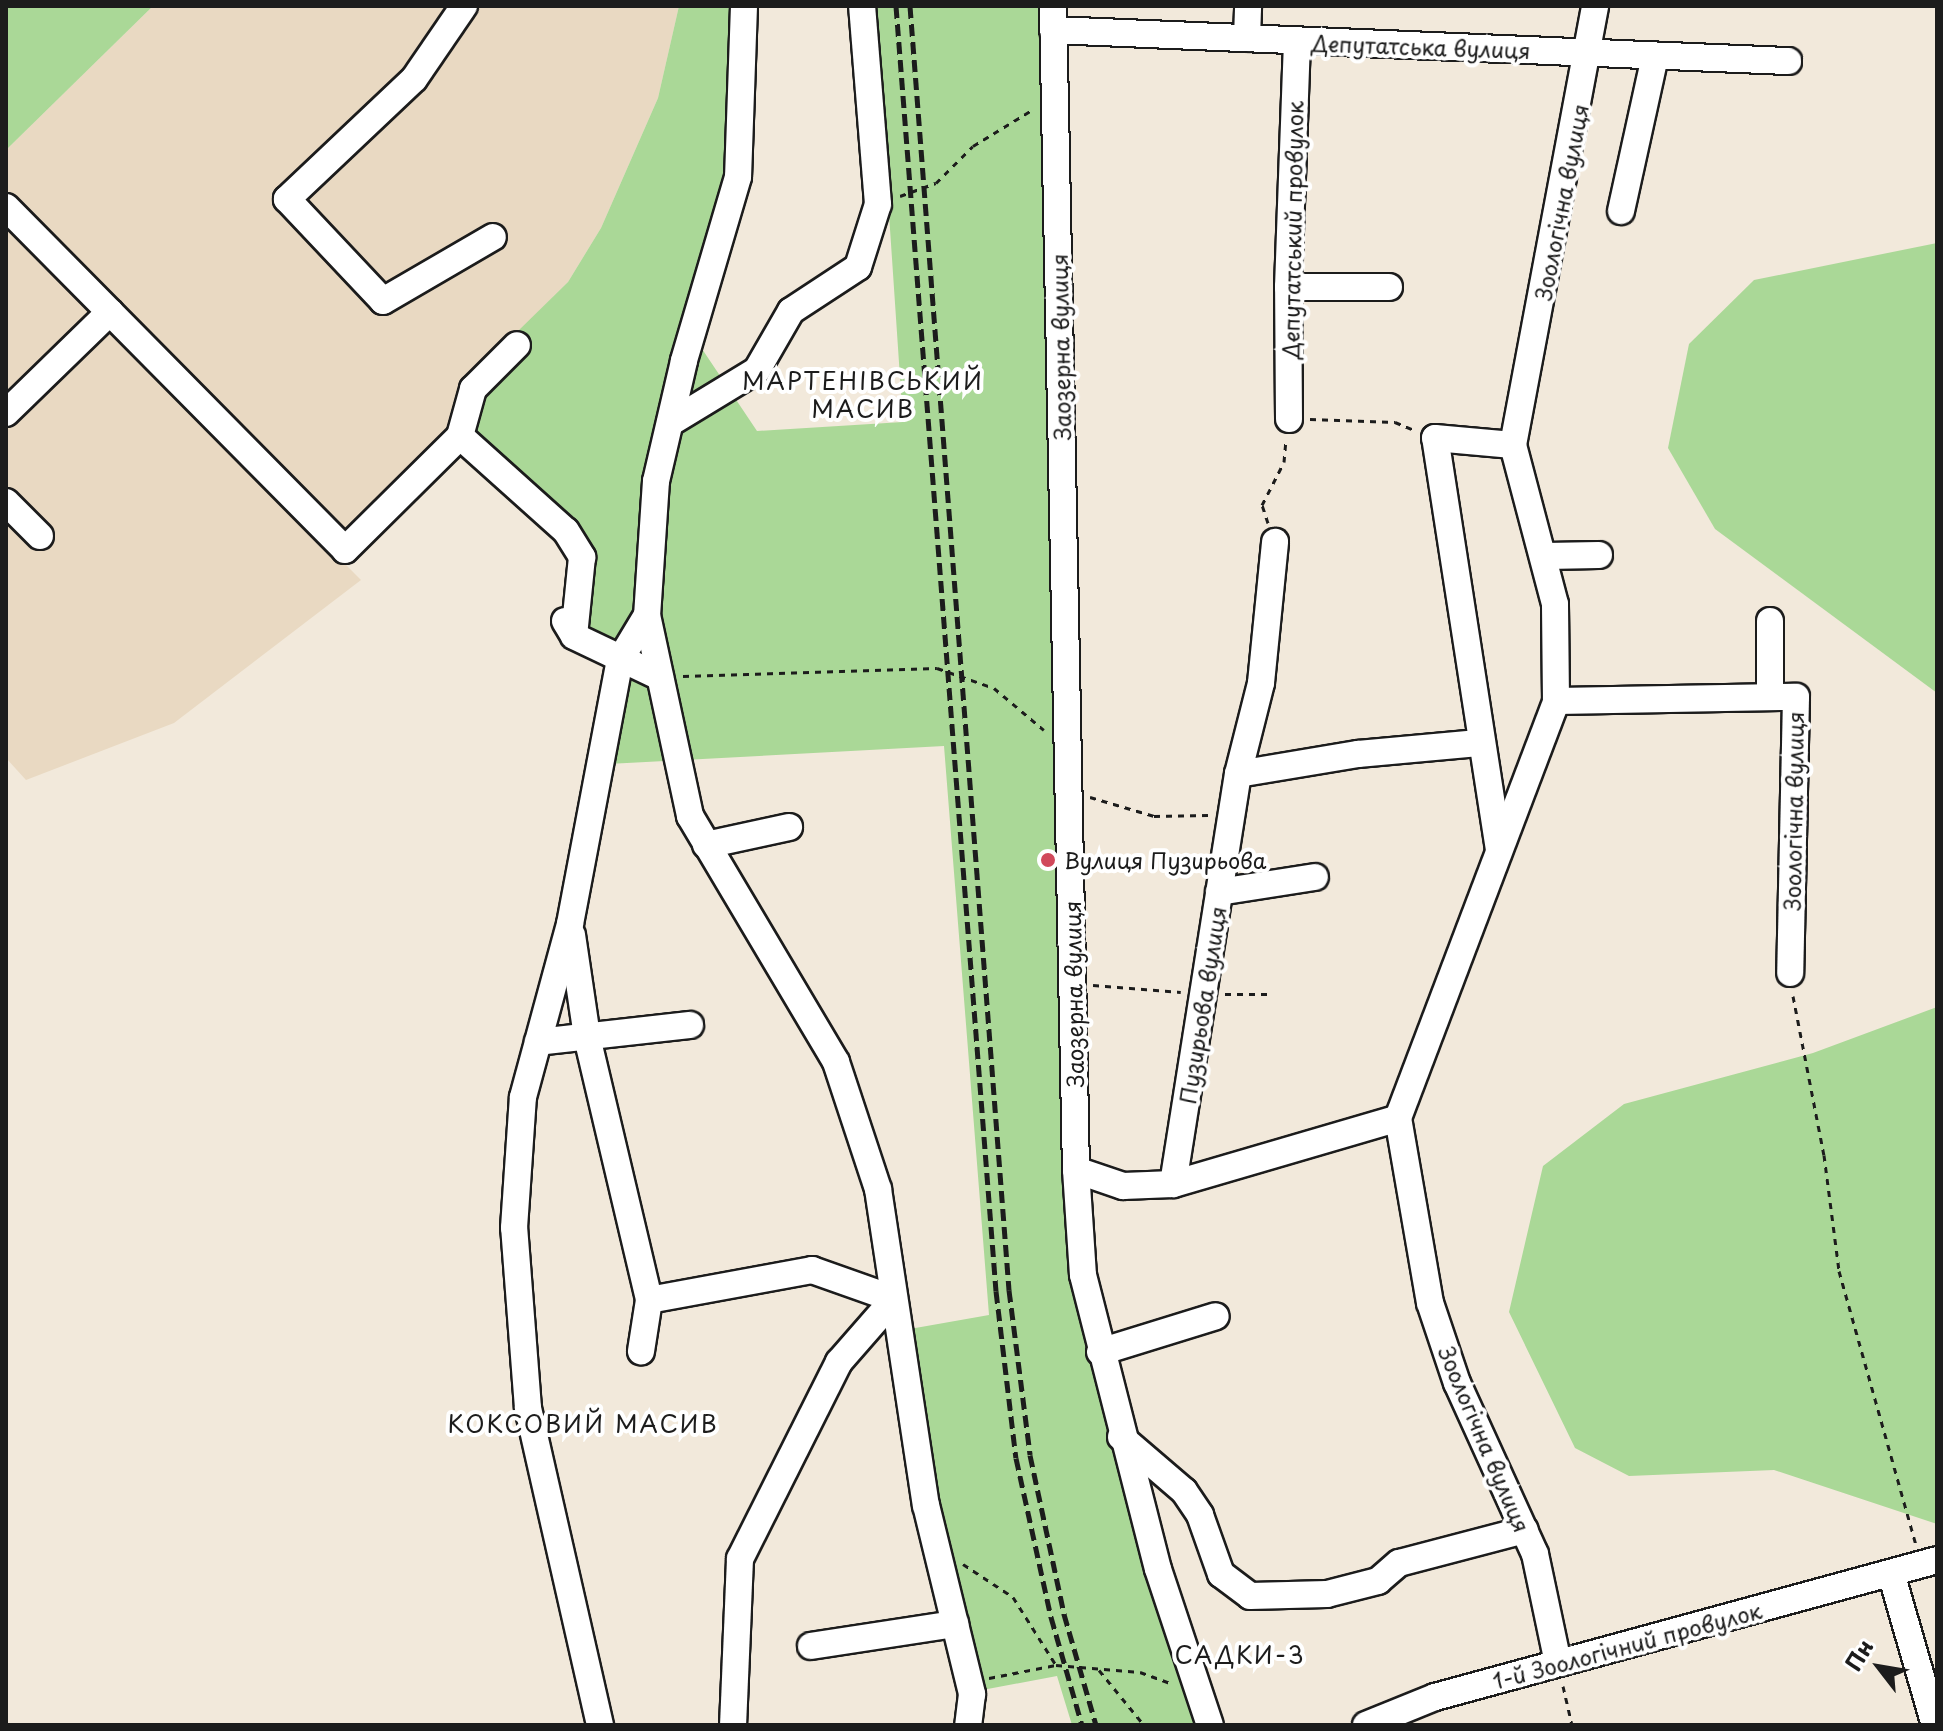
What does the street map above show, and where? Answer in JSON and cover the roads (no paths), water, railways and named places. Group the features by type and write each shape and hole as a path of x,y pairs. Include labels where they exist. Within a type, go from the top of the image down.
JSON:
{"street":[{"path":"464,6 414,79 287,199 383,301 493,237"},
{"path":"744,6 738,177 656,481 647,615 690,816 836,1062 878,1189 936,1547 969,1682 968,1725"},
{"path":"670,423 757,370 791,311 858,267 878,204 862,6"},
{"path":"1247,38 1248,6"},
{"name":"Зоологічна вулиця","path":"1558,1663 1535,1554 1457,1383 1430,1303 1398,1118 1556,701 1555,604 1546,556 1513,445 1590,53 1595,6"},
{"name":"Депутатська вулиця","path":"1053,18 1247,38 1788,61"},
{"name":"Заозерна вулиця","path":"1053,18 1076,1170 1083,1275 1121,1437 1210,1725"},
{"name":"Депутатський провулок","path":"1289,419 1288,287 1297,40"},
{"path":"1621,211 1655,56"},
{"path":"6,207 345,550 460,436 473,389 517,345"},
{"path":"1288,287 1389,287"},
{"path":"6,413 110,312"},
{"path":"460,436 566,531 559,610 574,636 660,677"},
{"path":"1499,850 1479,743 1463,603 1435,438 1513,445"},
{"path":"6,502 40,536"},
{"name":"Пузирьова вулиця","path":"1173,1184 1238,774 1261,683 1275,542"},
{"path":"1546,556 1599,555"},
{"path":"600,1725 528,1408 514,1228 523,1097 570,924 620,660 647,615"},
{"path":"1770,621 1770,697"},
{"name":"Зоологічна вулиця","path":"1556,701 1796,697 1790,973"},
{"path":"1238,774 1358,754 1479,743"},
{"path":"706,845 789,827"},
{"path":"1219,892 1315,877"},
{"path":"570,924 587,1037 649,1300 641,1351"},
{"path":"538,1042 690,1025"},
{"path":"1076,1170 1123,1186 1173,1184 1398,1118"},
{"path":"649,1300 812,1270 894,1299"},
{"path":"733,1725 740,1559 839,1362 894,1299"},
{"path":"1100,1352 1216,1316"},
{"path":"1121,1437 1184,1491 1200,1515 1221,1574 1250,1596 1327,1594 1378,1581 1399,1563 1525,1530"},
{"name":"1-й Зоологічний провулок","path":"1366,1725 1435,1697 1929,1562"},
{"path":"1891,1573 1935,1725"},
{"path":"811,1646 955,1624"}],"railway":[{"path":"896,6 996,1291 1016,1458 1051,1617 1082,1725"},
{"path":"910,6 1009,1290 1030,1455 1064,1614 1096,1725"}],"place":[{"name":"Вулиця Пузирьова","path":"1048,860"}],"district":[{"name":"МАРТЕНІВСЬКИЙ МАСИВ","path":"863,395"},
{"name":"КОКСОВИЙ МАСИВ","path":"583,1424"},
{"name":"САДКИ-3","path":"1240,1655"}]}
